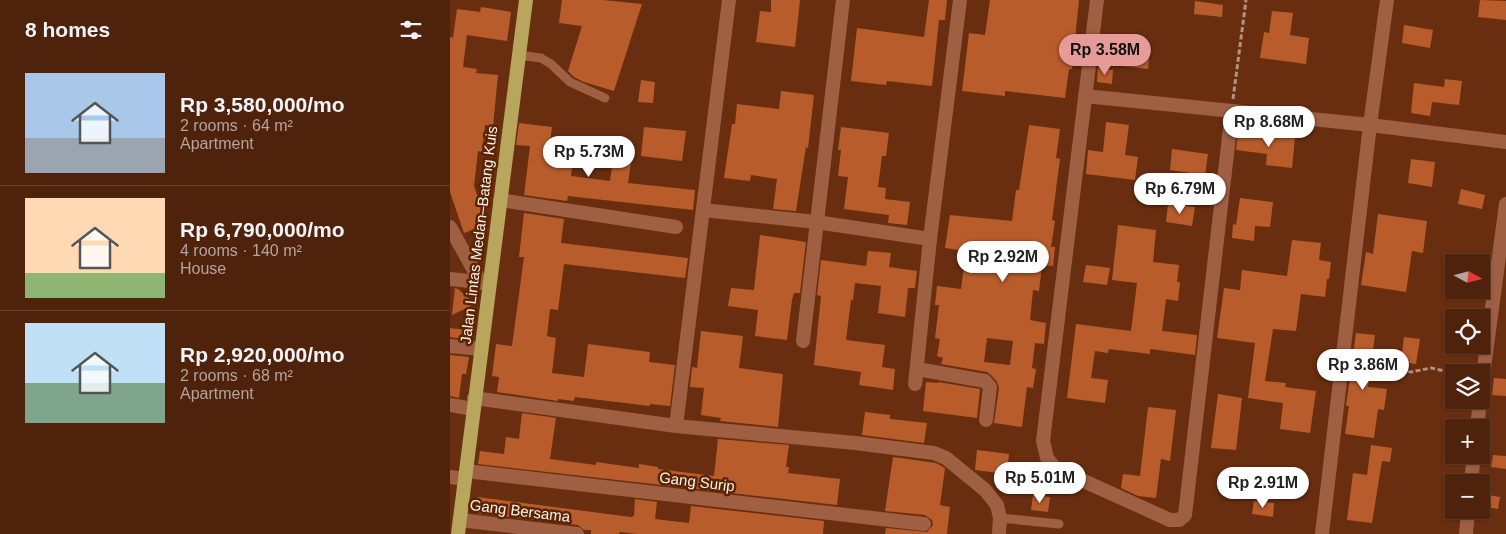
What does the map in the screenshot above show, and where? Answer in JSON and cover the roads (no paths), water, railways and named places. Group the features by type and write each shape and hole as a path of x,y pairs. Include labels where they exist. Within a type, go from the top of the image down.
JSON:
{"highway":[{"name":"Jalan Lintas Medan–Batang Kuis","path":"457,527 481,348 487,278 499,206 526,0"}],"street":[{"path":"676,426 729,0"},
{"path":"803,341 843,0"},
{"path":"915,384 930,239 960,0"},
{"path":"1098,0 1043,441 1044,451 1055,468 1170,520 1179,520 1185,515 1232,111"},
{"path":"1322,534 1370,125 1387,0"},
{"path":"1085,96 1370,125 1506,142"},
{"path":"1484,364 1506,204"},
{"path":"499,206 676,227"},
{"path":"703,210 816,222 930,239"},
{"path":"450,227 487,278"},
{"path":"450,279 487,278"},
{"path":"450,346 481,348"},
{"path":"916,369 986,381 990,387 986,420"},
{"path":"450,405 474,403 934,453 946,458 985,490 996,505 1000,518 1000,534"},
{"name":"Gang Surip","path":"450,477 465,475 924,524"},
{"path":"1466,534 1467,519"},
{"name":"Gang Bersama","path":"457,527 577,534"}],"lane":[{"path":"518,55 541,58 551,64 570,82 605,98"},
{"path":"1000,518 1060,524"}]}
